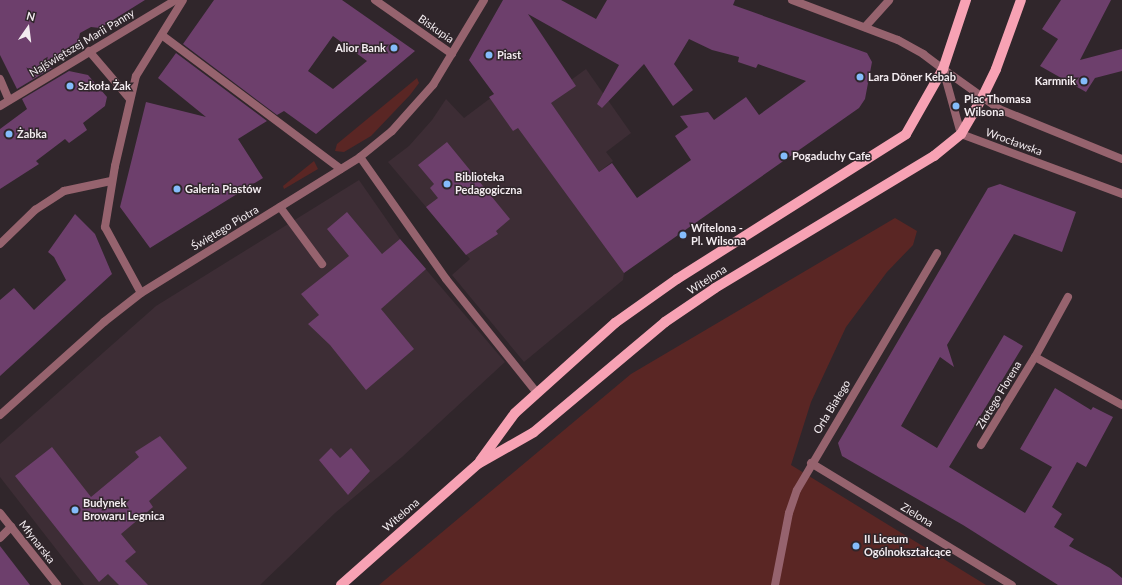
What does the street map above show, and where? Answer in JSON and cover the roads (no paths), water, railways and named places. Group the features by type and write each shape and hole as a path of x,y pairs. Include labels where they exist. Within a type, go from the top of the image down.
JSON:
{"main road":[{"path":"943,69 966,0"},
{"name":"Witelona","path":"341,585 478,464 534,432 665,322 715,288 934,156 960,134 982,98 1008,39 1021,0"},
{"name":"Witelona","path":"478,464 515,413 640,304 906,134 943,69"}],"street":[{"name":"Najświętszej Marii Panny","path":"0,106 176,0"},
{"path":"141,293 105,227 112,181 129,98 138,72 163,36 182,0"},
{"name":"Biskupia","path":"375,0 452,54 484,0"},
{"name":"Wrocławska","path":"792,0 905,43 982,98 1020,120 1122,159"},
{"path":"865,27 888,0"},
{"path":"163,36 341,169"},
{"path":"89,51 129,98"},
{"name":"Świętego Piotra","path":"0,415 104,322 141,293 360,157 407,116 433,85 452,54"},
{"path":"943,69 960,134"},
{"path":"0,79 10,100"},
{"name":"Wrocławska","path":"960,134 1122,194"},
{"path":"360,157 441,273 537,393"},
{"path":"0,244 34,210 64,191 112,181"},
{"path":"280,207 322,264"},
{"name":"Orła Białego","path":"775,585 792,503 811,463 937,253"},
{"name":"Złotego Florena","path":"981,445 1068,297"},
{"name":"Złotego Florena","path":"1034,356 1122,405"},
{"name":"Zielona","path":"811,463 1012,585"},
{"name":"Młynarska","path":"0,513 57,585"},
{"path":"0,538 11,527"}],"place":[{"name":"Alior Bank","path":"394,48"},
{"name":"Piast","path":"489,55"},
{"name":"Lara Döner Kebab","path":"860,77"},
{"name":"Karmnik","path":"1084,81"},
{"name":"Szkoła Żak","path":"70,86"},
{"name":"Plac Thomasa Wilsona","path":"956,106"},
{"name":"Żabka","path":"9,134"},
{"name":"Pogaduchy Cafe","path":"784,156"},
{"name":"Biblioteka Pedagogiczna","path":"447,184"},
{"name":"Galeria Piastów","path":"177,189"},
{"name":"Witelona - Pl. Wilsona","path":"683,235"},
{"name":"Budynek Browaru Legnica","path":"75,510"},
{"name":"II Liceum Ogólnokształcące","path":"856,546"}]}
